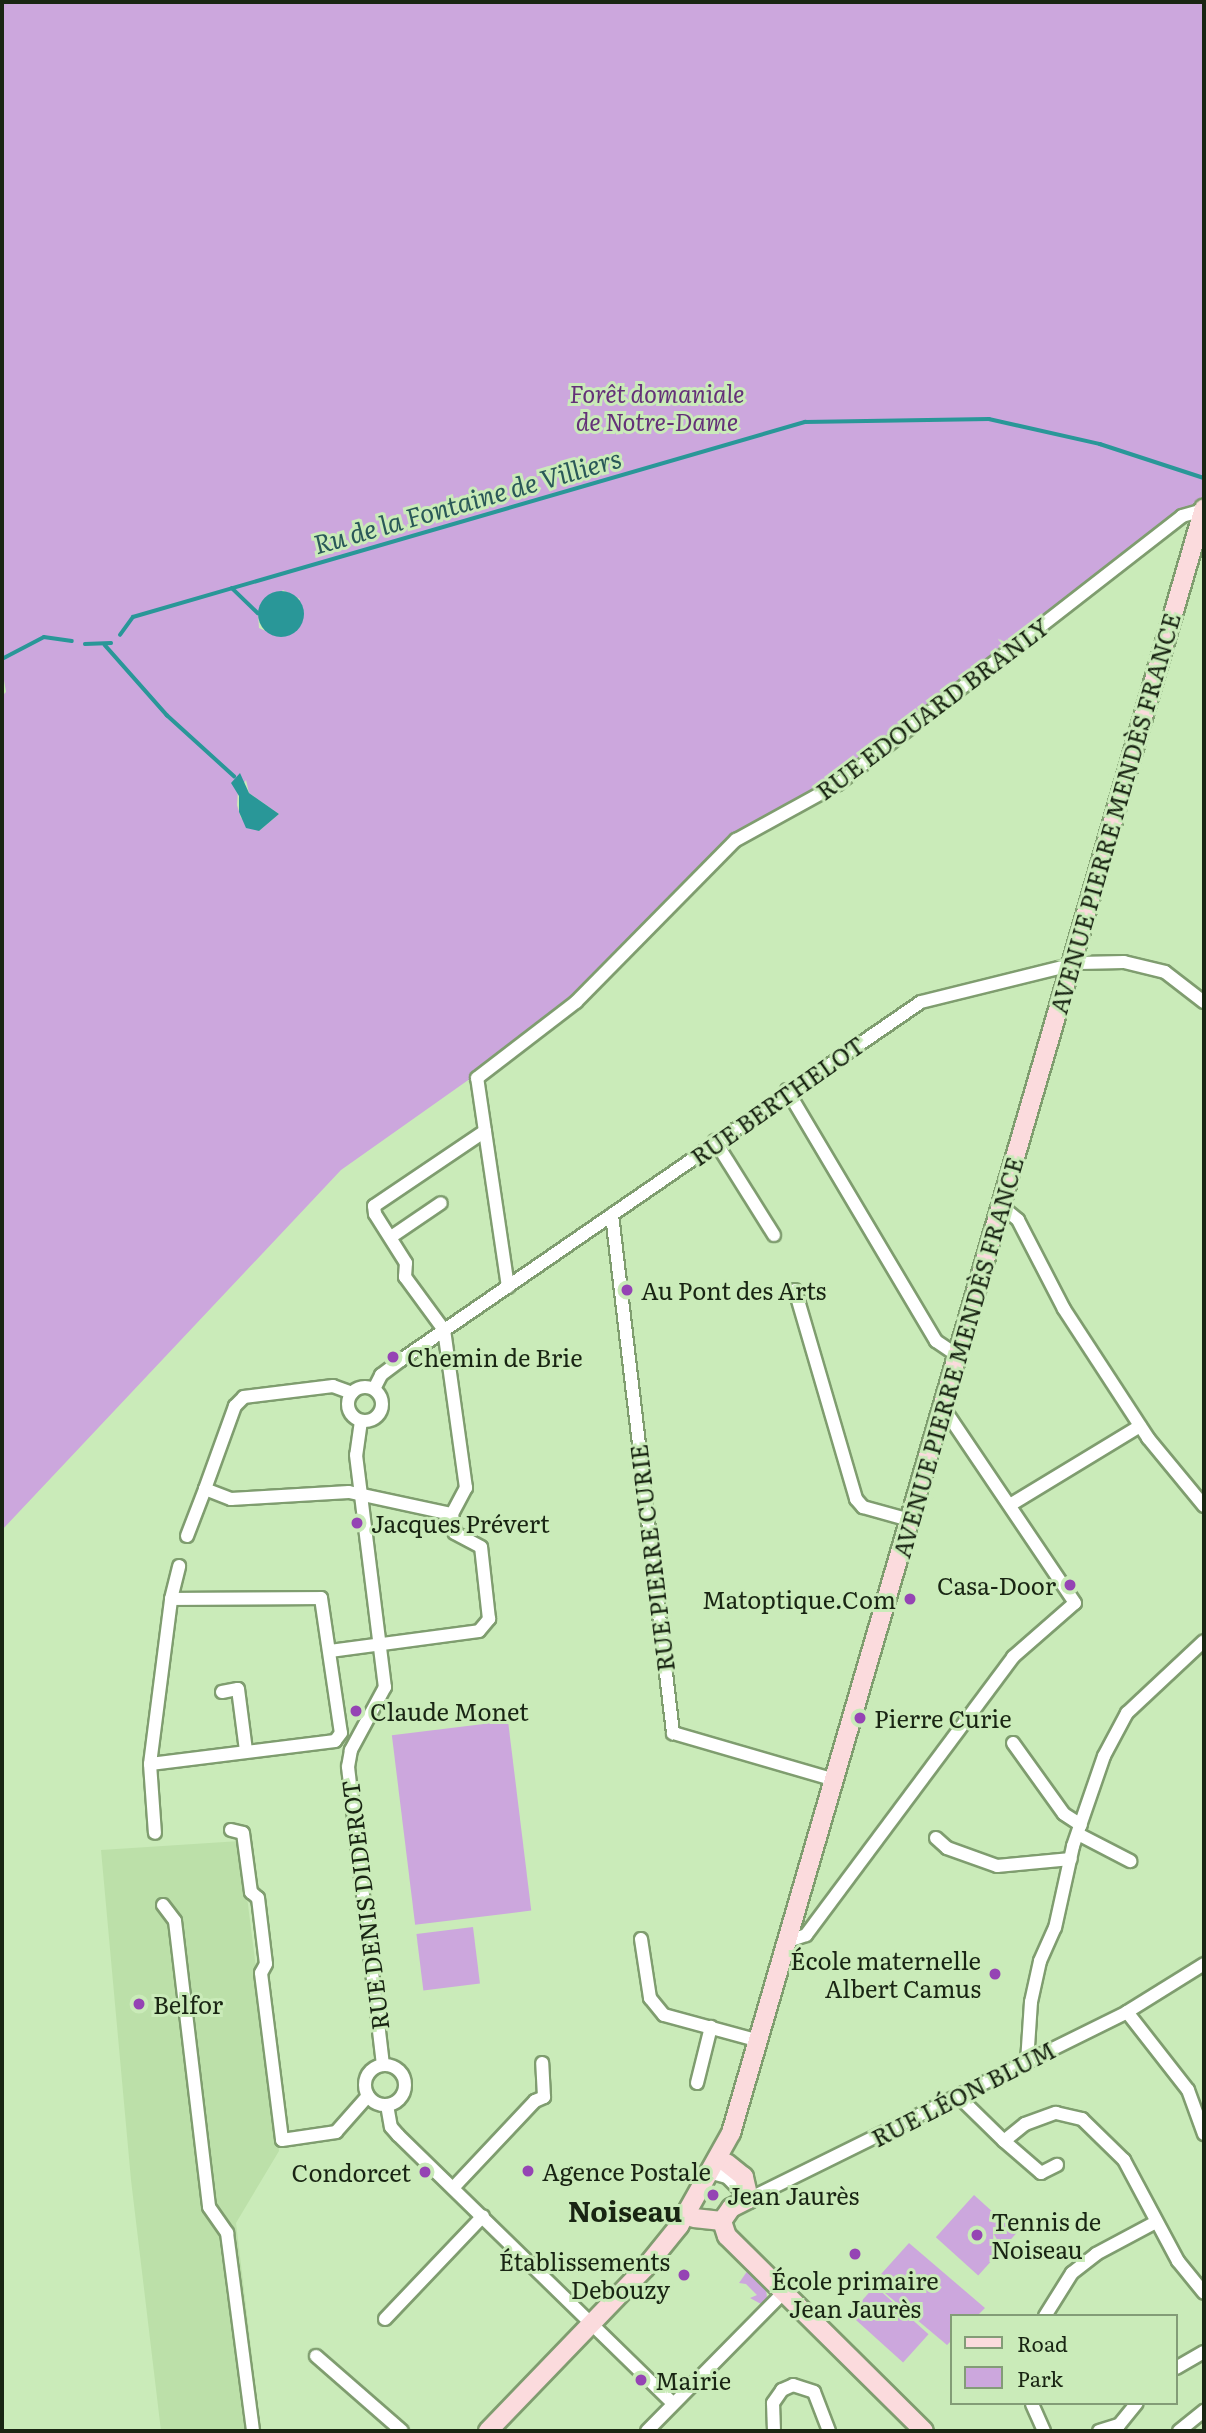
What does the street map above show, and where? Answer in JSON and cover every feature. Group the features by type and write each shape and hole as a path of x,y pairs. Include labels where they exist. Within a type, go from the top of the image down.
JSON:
{"main road":[{"name":"AVENUE PIERRE MENDÈS FRANCE","path":"645,2268 656,2263 694,2218 719,2168 732,2133 1204,509"},
{"name":"AVENUE PIERRE MENDÈS FRANCE","path":"488,2431 590,2322 645,2268 679,2226 719,2168"},
{"path":"719,2168 744,2177 749,2199"},
{"name":"RUE LÉON BLUM","path":"722,2221 731,2208 749,2199"},
{"path":"694,2218 722,2221 727,2236 924,2431"}],"street":[{"name":"RUE EDOUARD BRANLY","path":"485,1131 477,1078 576,1002 736,840 838,784 1182,516 1204,509"},
{"name":"RUE BERTHELOT","path":"508,1287 787,1090 921,1002 1070,965 1124,962 1165,972 1204,1002"},
{"path":"787,1090 936,1341 957,1355"},
{"path":"330,1651 479,1631 489,1619 481,1547 455,1533 452,1514 466,1488 444,1330 405,1277 406,1263 375,1214 374,1206 485,1131 508,1287 444,1330 381,1375 374,1389 382,1408 377,1417 361,1421 349,1409 352,1392"},
{"path":"715,1141 774,1236"},
{"path":"391,1237 441,1203"},
{"path":"1001,1206 1022,1227 1064,1309 1140,1426 1204,1506"},
{"name":"RUE PIERRE CURIE","path":"612,1215 673,1733 835,1780"},
{"path":"795,1290 856,1499 863,1507 910,1520"},
{"path":"187,1536 235,1406 244,1396 332,1385 352,1392 362,1387 374,1389"},
{"path":"788,1941 806,1935 1013,1657 1075,1603 943,1407"},
{"name":"RUE DENIS DIDEROT","path":"361,1421 356,1455 385,1687 351,1750 348,1767 383,2065"},
{"path":"1010,1506 1140,1426"},
{"path":"205,1489 230,1499 361,1494 452,1514"},
{"path":"155,1833 150,1764 171,1599 179,1566"},
{"path":"150,1764 335,1741 341,1733 321,1598 171,1599"},
{"path":"1027,2062 1037,1975 1067,1888 1071,1859 1080,1829 1115,1730 1126,1713 1204,1641"},
{"path":"222,1692 238,1689 246,1751"},
{"path":"1013,1744 1064,1814 1080,1829 1130,1861"},
{"path":"231,1830 243,1833 251,1892 258,1898 266,1964 261,1973 282,2140 336,2132 368,2096 367,2076 383,2065 401,2073 405,2086 400,2099 387,2105"},
{"path":"936,1838 947,1848 997,1866 1071,1859"},
{"path":"163,1905 175,1921 209,2207 227,2233 253,2431"},
{"path":"641,1940 650,1998 664,2015 760,2040"},
{"name":"RUE LÉON BLUM","path":"749,2199 1127,2012 1204,1964"},
{"path":"1127,2012 1188,2090 1204,2134"},
{"path":"697,2083 711,2027"},
{"path":"453,2188 535,2101 544,2097 542,2063"},
{"path":"368,2096 387,2105"},
{"path":"958,2096 1041,2173 1057,2165"},
{"path":"387,2105 391,2127 673,2403"},
{"path":"1004,2141 1025,2123 1056,2113 1082,2119 1124,2160 1178,2261 1204,2293"},
{"path":"385,2319 483,2216"},
{"path":"1046,2314 1072,2273 1096,2254 1156,2222"},
{"path":"647,2431 785,2292"},
{"path":"1178,2367 1204,2352"},
{"path":"316,2356 402,2431"},
{"path":"774,2431 773,2403 782,2390 793,2385 814,2392 829,2431"},
{"path":"1032,2405 1044,2431"},
{"path":"1099,2431 1119,2425 1136,2405"},
{"path":"1180,2431 1204,2411"}],"shaded area":[{"path":"240,1841 279,2151 236,2223 261,2431 161,2431 131,2180 101,1850"}],"green space":[{"name":"Forêt domaniale de Notre-Dame","path":"2,2 1204,2 1204,510 1182,514 837,780 737,837 577,1003 341,1170 2,1530 2,696 6,692 2,668","holes":["283,590 300,599 277,636 259,628 258,613","246,780 249,793 279,814 259,831 241,818 237,805 238,791"]},
{"path":"508,1721 531,1911 415,1925 392,1735"},
{"path":"473,1927 480,1984 423,1991 416,1934"},
{"name":"Tennis de Noiseau","path":"974,2195 1016,2233 978,2275 936,2237"},
{"path":"909,2243 985,2308 979,2314 950,2314 950,2342 947,2345 873,2283"},
{"path":"748,2270 766,2288 767,2298 761,2304 750,2298 757,2295 746,2284 739,2283"},
{"path":"875,2286 929,2334 903,2362 850,2314"}],"water":[{"path":"281,591 297,598 304,614 297,630 281,637 265,630 258,614 265,598"},
{"path":"240,773 249,793 279,814 259,831 246,828 239,812 239,796 231,783"}],"waterway":[{"name":"Ru de la Fontaine de Villiers","path":"120,635 133,617 805,422 989,419 1100,444 1204,478"},
{"path":"232,588 258,613"},
{"path":"2,659 44,637 72,641"},
{"path":"85,644 111,643"},
{"path":"105,645 167,715 234,776"}],"place":[{"name":"Au Pont des Arts","path":"627,1290"},
{"name":"Chemin de Brie","path":"393,1357"},
{"name":"Jacques Prévert","path":"357,1523"},
{"name":"Casa-Door","path":"1070,1585"},
{"name":"Matoptique.Com","path":"910,1599"},
{"name":"Claude Monet","path":"356,1711"},
{"name":"Pierre Curie","path":"860,1718"},
{"name":"École maternelle Albert Camus","path":"995,1974"},
{"name":"Belfor","path":"139,2004"},
{"name":"Agence Postale","path":"528,2171"},
{"name":"Condorcet","path":"425,2172"},
{"name":"Jean Jaurès","path":"713,2195"},
{"name":"Tennis de Noiseau","path":"977,2235"},
{"name":"École primaire Jean Jaurès","path":"855,2254"},
{"name":"Établissements Debouzy","path":"684,2275"},
{"name":"Mairie","path":"641,2380"}],"district":[{"name":"Noiseau","path":"625,2210"}]}
